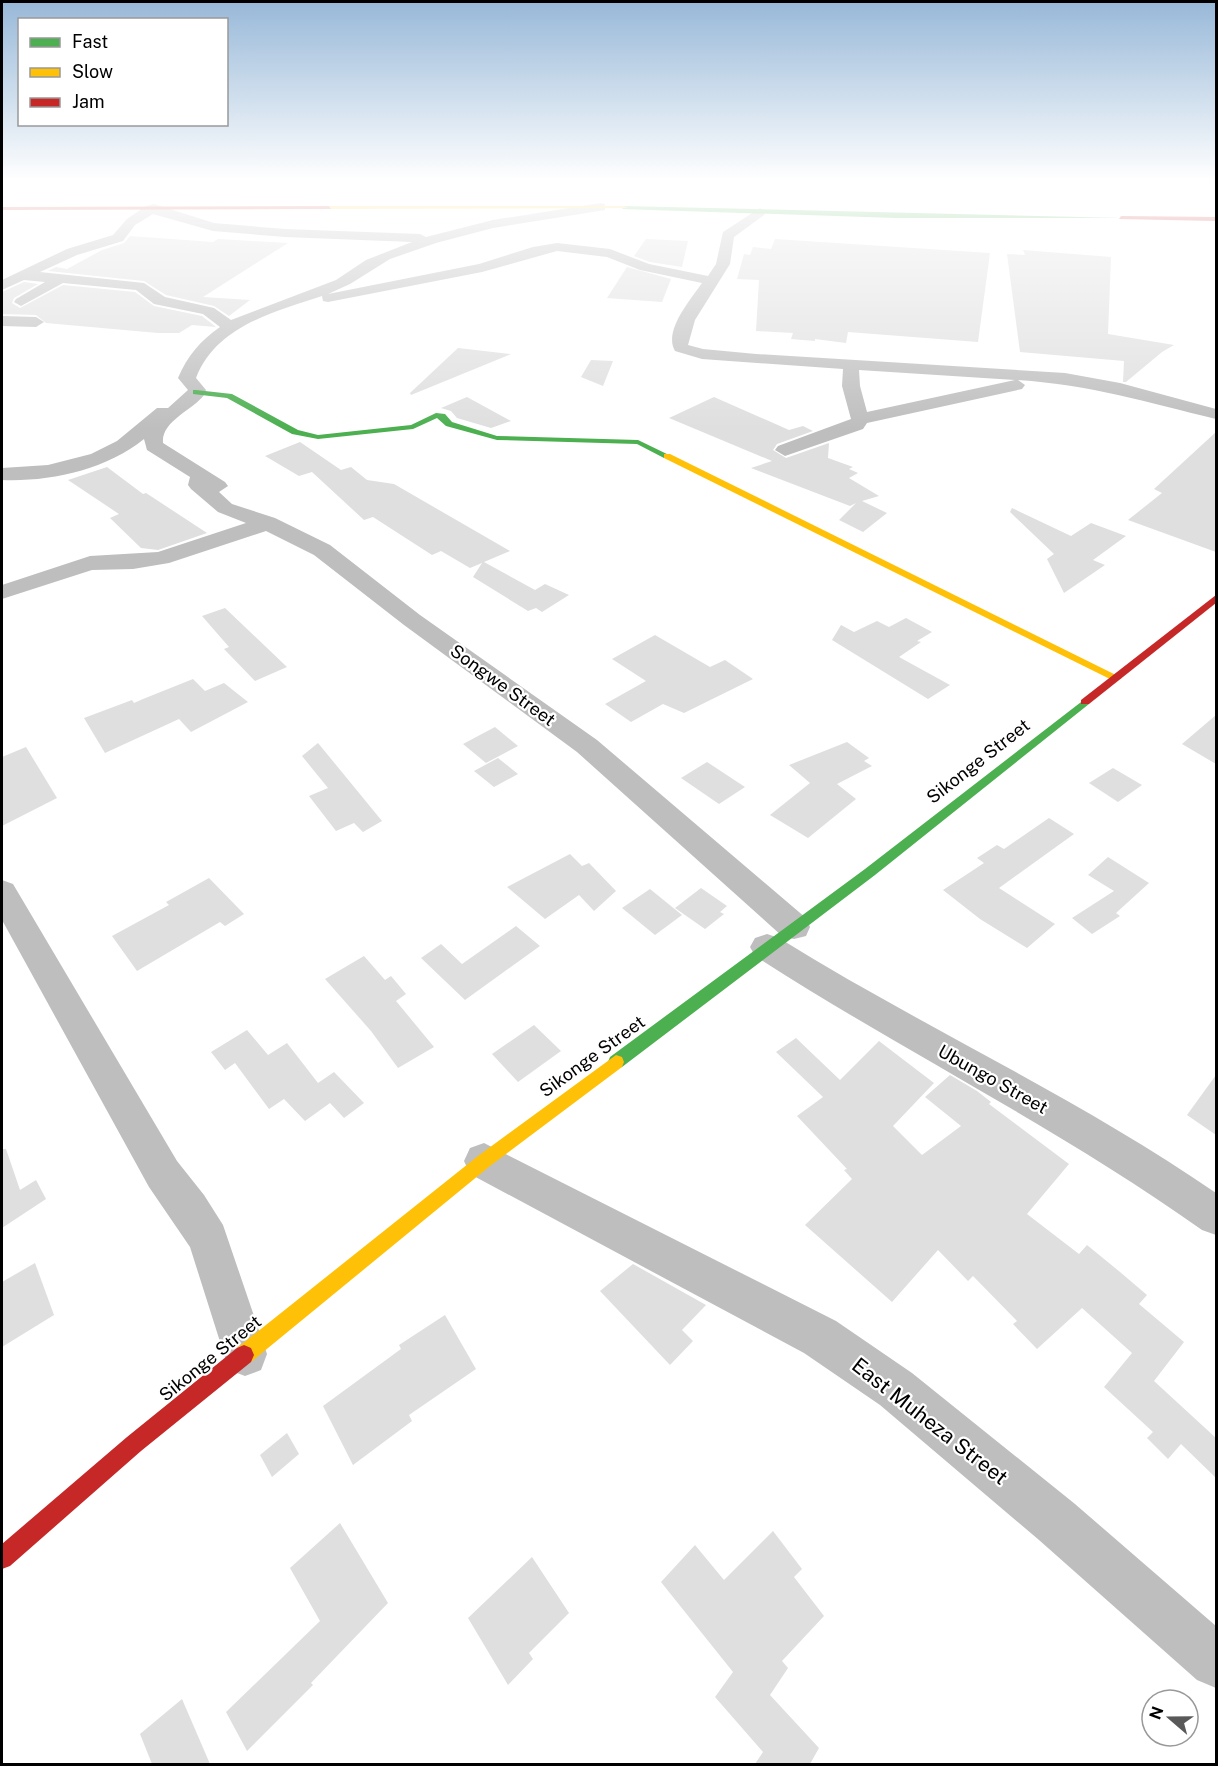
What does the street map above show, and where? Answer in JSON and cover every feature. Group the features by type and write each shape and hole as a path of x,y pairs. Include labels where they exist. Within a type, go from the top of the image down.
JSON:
{"street":[{"path":"2,286 21,275 51,264"},
{"path":"370,264 344,282 276,306 228,327 199,354 187,378 193,387 229,396 295,432 318,437 413,427 436,415 442,416 448,424 497,438 638,442 1116,678"},
{"path":"276,306 368,292 493,264"},
{"path":"639,264 712,281"},
{"path":"722,264 683,326 678,341 681,348 702,354 1052,376 1120,388 1216,414"},
{"path":"21,275 139,286 147,289 161,302 187,305 211,313 226,322 228,327"},
{"path":"21,302 62,278"},
{"path":"2,321 36,322"},
{"path":"851,363 851,386 860,419"},
{"path":"784,450 839,433 856,425 860,419 1052,376"},
{"path":"2,474 36,473 100,457 124,445 193,387"},
{"name":"Songwe Street","path":"193,387 188,404 165,419 153,440 154,446 160,453 180,461 201,474 198,485 217,502 232,511 261,521 322,550 412,620 587,746 781,937"},
{"path":"2,491 57,468"},
{"path":"2,592 90,563 133,562 161,558 261,521"},
{"name":"Sikonge Street","path":"2,1558 134,1444 484,1161 870,872 1215,601"},
{"path":"2,892 26,930 88,1046 163,1174 190,1209 208,1239 245,1354"},
{"name":"Ubungo Street","path":"781,937 873,1013 1076,1125 1153,1172 1216,1216"},
{"name":"East Muheza Street","path":"484,1161 820,1337 886,1382 1057,1522 1216,1660"}],"building":[{"path":"75,264 254,264 203,297 250,300 229,316 214,306 166,295 144,281 48,271 56,267 67,269"},
{"path":"741,264 988,264 978,342 848,332 846,343 791,339 793,333 756,331 759,280 737,279"},
{"path":"1008,264 1111,264 1108,334 1174,345 1126,382 1123,382 1124,361 1020,352"},
{"path":"627,267 671,279 662,302 607,298"},
{"path":"24,282 38,284 14,298 12,303 20,308 63,285 135,292 154,306 202,316 216,327 192,325 179,333 158,333 46,323 36,315 2,314 2,292"},
{"path":"458,348 511,354 411,395 410,393"},
{"path":"591,360 613,361 603,386 581,377"},
{"path":"467,397 511,421 491,428 457,418 451,411 441,408"},
{"path":"714,397 789,430 803,426 813,431 777,444 773,450 786,458 829,443 828,458 853,467 849,469 858,473 849,478 879,496 862,501 887,513 863,532 839,520 856,503 850,506 751,468 772,461 669,418"},
{"path":"1216,432 1216,552 1128,520 1162,493 1154,489"},
{"path":"300,442 341,470 351,467 367,480 394,484 510,551 484,562 535,590 545,584 569,595 542,612 536,608 528,611 473,577 482,563 470,568 441,551 432,555 373,517 364,520 312,472 299,476 265,456"},
{"path":"107,467 143,494 146,493 207,533 158,550 141,548 110,518 119,514 68,480"},
{"path":"1012,508 1071,536 1091,523 1126,536 1093,560 1105,565 1064,593 1047,559 1054,554 1010,512"},
{"path":"225,608 287,667 255,681 224,649 229,647 202,616"},
{"path":"906,618 932,632 917,641 921,642 899,657 950,685 928,699 832,640 841,625 854,632 877,621 889,627"},
{"path":"655,635 710,667 725,660 753,679 684,713 663,704 631,722 605,704 646,681 612,659"},
{"path":"193,679 205,691 224,683 248,702 191,732 179,719 105,753 84,718 132,700 134,703"},
{"path":"1216,715 1216,764 1182,744"},
{"path":"495,727 518,746 486,763 463,744"},
{"path":"847,742 869,758 864,761 872,766 837,784 856,799 808,838 770,815 810,783 789,765"},
{"path":"318,743 382,821 363,832 354,823 336,831 309,796 328,788 302,756"},
{"path":"26,747 57,798 2,826 2,757"},
{"path":"498,758 518,774 494,787 474,771"},
{"path":"707,762 745,787 719,804 681,778"},
{"path":"1113,768 1142,785 1118,802 1089,783"},
{"path":"1049,818 1074,834 999,888 1055,924 1027,948 980,919 943,890 984,863 977,858 997,845 1004,849"},
{"path":"570,854 582,866 589,863 616,891 594,911 579,895 545,919 507,887"},
{"path":"1108,857 1149,883 1116,913 1120,916 1092,934 1072,918 1114,891 1088,875"},
{"path":"209,878 244,914 225,926 220,922 137,971 112,936 169,905 166,902"},
{"path":"701,888 727,906 720,912 724,914 705,929 675,908"},
{"path":"650,889 682,915 655,935 622,908"},
{"path":"516,926 540,946 465,1000 421,958 441,944 462,964"},
{"path":"364,956 385,980 391,976 406,994 396,1001 434,1047 398,1068 371,1031 325,979"},
{"path":"534,1025 561,1051 518,1082 492,1054"},
{"path":"247,1030 268,1055 287,1043 318,1083 334,1072 364,1103 344,1118 330,1103 305,1121 284,1099 269,1109 235,1063 225,1070 211,1052"},
{"path":"796,1038 840,1080 879,1041 934,1083 893,1126 922,1155 961,1126 925,1097 950,1075 977,1091 991,1102 989,1104 1069,1164 1027,1214 1079,1254 1087,1245 1147,1295 1139,1304 1184,1342 1154,1381 1216,1438 1216,1478 1181,1444 1168,1459 1147,1438 1153,1432 1104,1387 1132,1353 1082,1308 1037,1349 1013,1324 1017,1321 973,1276 968,1281 938,1250 892,1302 805,1225 852,1179 844,1170 847,1169 797,1116 823,1097 776,1052"},
{"path":"1216,1075 1216,1135 1187,1115"},
{"path":"2,1149 6,1149 20,1190 36,1180 46,1199 2,1228"},
{"path":"35,1263 54,1315 2,1347 2,1282"},
{"path":"633,1264 706,1305 682,1330 693,1341 670,1365 600,1291"},
{"path":"445,1315 476,1369 409,1415 412,1421 353,1465 323,1406 401,1349 399,1345"},
{"path":"287,1433 299,1454 272,1477 260,1455"},
{"path":"340,1523 388,1603 311,1683 313,1685 247,1751 226,1712 320,1621 290,1568"},
{"path":"773,1531 802,1569 794,1577 824,1616 782,1661 788,1668 770,1695 819,1748 810,1764 755,1764 763,1752 715,1697 733,1672 661,1582 695,1545 724,1580"},
{"path":"532,1557 569,1613 529,1653 533,1659 508,1685 468,1618"},
{"path":"182,1699 210,1764 152,1764 140,1734"}],"traffic: fast":[{"path":"196,392 229,396 295,432 318,437 413,427 436,415 442,416 449,424 497,438 638,442 667,456"},
{"path":"616,1062 870,872 1085,702"}],"traffic: slow":[{"path":"667,456 1116,678"},
{"path":"244,1355 484,1161 616,1062"}],"traffic: jam":[{"path":"1085,702 1216,598"},
{"path":"2,1558 134,1444 244,1355"}]}
